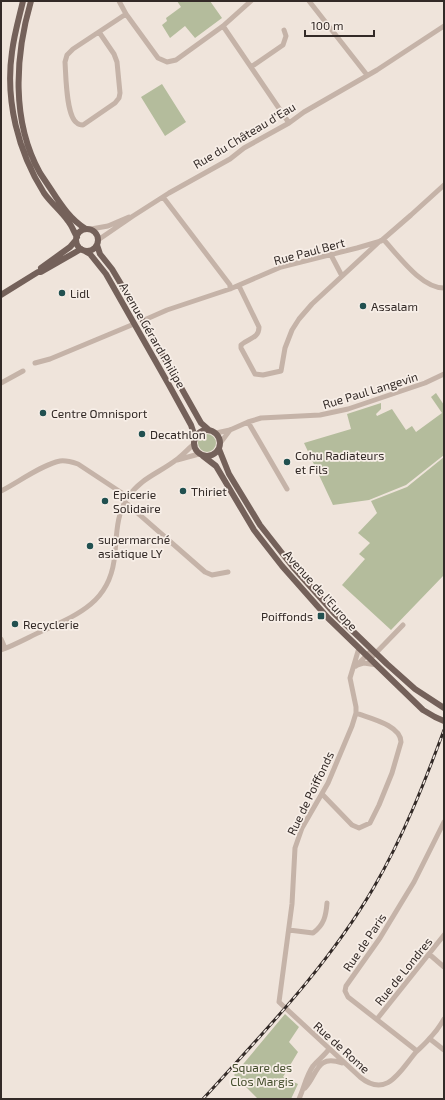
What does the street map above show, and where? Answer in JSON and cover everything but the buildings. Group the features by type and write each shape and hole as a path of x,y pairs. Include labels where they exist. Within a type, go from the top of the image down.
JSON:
{"main road":[{"path":"23,1 15,38 10,78 16,128 39,185 49,200 67,220 78,245 82,250"},
{"path":"31,1 20,53 18,76 23,123 30,149 40,172 65,209 76,222 97,234 98,242 90,251 82,250 41,272 38,272"},
{"path":"1,295 38,272 70,247 80,231 89,229"},
{"name":"Avenue Gérard Philipe","path":"98,242 100,254 112,269 200,422 209,430"},
{"name":"Avenue Gérard Philipe","path":"82,250 90,254 106,274 191,425 195,437"},
{"path":"209,430 216,433 221,442 219,449 214,454 207,456 201,455 197,451 194,444 195,437 201,431 209,430"},
{"name":"Avenue de l'Europe","path":"219,449 229,474 260,525 293,567 321,599 374,651 415,689 444,708"},
{"name":"Avenue de l'Europe","path":"201,455 216,466 254,530 282,566 328,618 424,710 435,717 444,720"}],"street":[{"path":"119,1 126,14 158,58 167,62 176,60 222,26 251,1"},
{"path":"309,1 367,75"},
{"path":"99,32 114,54 117,62 120,93 119,98 115,103 83,125 77,124 69,109 65,62 67,55 73,49 126,14"},
{"path":"222,26 289,123"},
{"name":"Rue du Château d'Eau","path":"98,242 133,216 163,197 230,158 267,134 289,123 304,112 410,49 444,26"},
{"path":"251,67 283,45 286,36 284,30"},
{"name":"Rue Paul Bert","path":"142,322 167,310 239,286 281,267 331,255 382,240 444,185"},
{"path":"163,197 230,285 230,289"},
{"name":"Rue du Château d'Eau","path":"89,229 108,226 133,216"},
{"path":"239,286 259,327 257,335 241,345 241,348 254,372 258,375 281,371 285,348 295,324 312,304 382,240 419,278 435,287 444,288"},
{"path":"357,248 361,251 364,257"},
{"path":"331,255 342,276"},
{"path":"35,363 50,359 134,324"},
{"path":"1,383 23,371"},
{"name":"Rue Paul Langevin","path":"216,433 230,430 261,418 320,415 348,409 425,383 444,374"},
{"path":"248,422 287,489"},
{"name":"Rue Paul Langevin","path":"221,442 230,430"},
{"path":"1,639 3,649 75,616 90,606 104,590 111,576 120,516 128,497 146,479 176,460 194,444"},
{"path":"176,460 201,455"},
{"path":"1,491 49,464 61,460 71,461 78,464 128,497"},
{"path":"125,502 205,572 212,575 228,572"},
{"path":"353,668 368,657 403,626"},
{"name":"Rue de Poiffonds","path":"279,1002 292,904 295,848 302,828 322,794 336,765 356,714 350,678 359,648"},
{"path":"353,668 364,663 378,666"},
{"path":"322,794 352,825 359,828 370,823 388,786 401,742 401,736 396,731 378,720 356,714"},
{"name":"Rue de Paris","path":"417,1051 348,997 345,991 346,986 380,938 414,882 444,822"},
{"path":"289,930 313,933 319,928 325,918 327,903"},
{"name":"Rue de Londres","path":"377,1019 444,935"},
{"path":"429,954 444,966"},
{"name":"Rue de Rome","path":"279,1002 366,1082 379,1085 389,1083 395,1079 417,1051 430,1039 444,1019"},
{"path":"430,1039 444,1050"},
{"path":"299,1099 303,1091 305,1081 313,1067 329,1049"},
{"path":"303,1091 307,1087 319,1066 334,1054"},
{"path":"328,1060 344,1063"}],"green space":[{"path":"177,1 210,1 222,18 195,38 185,26 170,38 162,25 167,21 166,18 181,7"},
{"path":"162,84 186,122 165,136 141,97"},
{"path":"436,393 444,405 444,455 406,485 369,500 333,505 304,443 351,429 347,414 381,403 381,409 376,414 377,416 392,409 406,430 412,426 416,432 442,413 431,397"},
{"path":"207,434 213,437 216,443 213,449 207,452 201,449 198,443 201,437"},
{"path":"444,457 444,575 391,630 342,585 365,559 359,554 370,543 358,533 377,513 371,501 407,487"},
{"name":"Square des Clos Margis","path":"285,1014 299,1027 289,1042 298,1052 283,1077 298,1084 291,1099 258,1099 234,1075"}],"railway":[{"path":"203,1099 294,998 316,971 356,916 385,868 404,830 444,730"}],"place":[{"name":"Lidl","path":"62,293"},
{"name":"Assalam","path":"363,306"},
{"name":"Centre Omnisport","path":"43,413"},
{"name":"Decathlon","path":"142,434"},
{"name":"Cohu Radiateurs et Fils","path":"287,462"},
{"name":"Thiriet","path":"183,491"},
{"name":"Epicerie Solidaire","path":"105,501"},
{"name":"supermarché asiatique LY","path":"90,546"},
{"name":"Poiffonds","path":"321,616"},
{"name":"Recyclerie","path":"15,624"}]}
